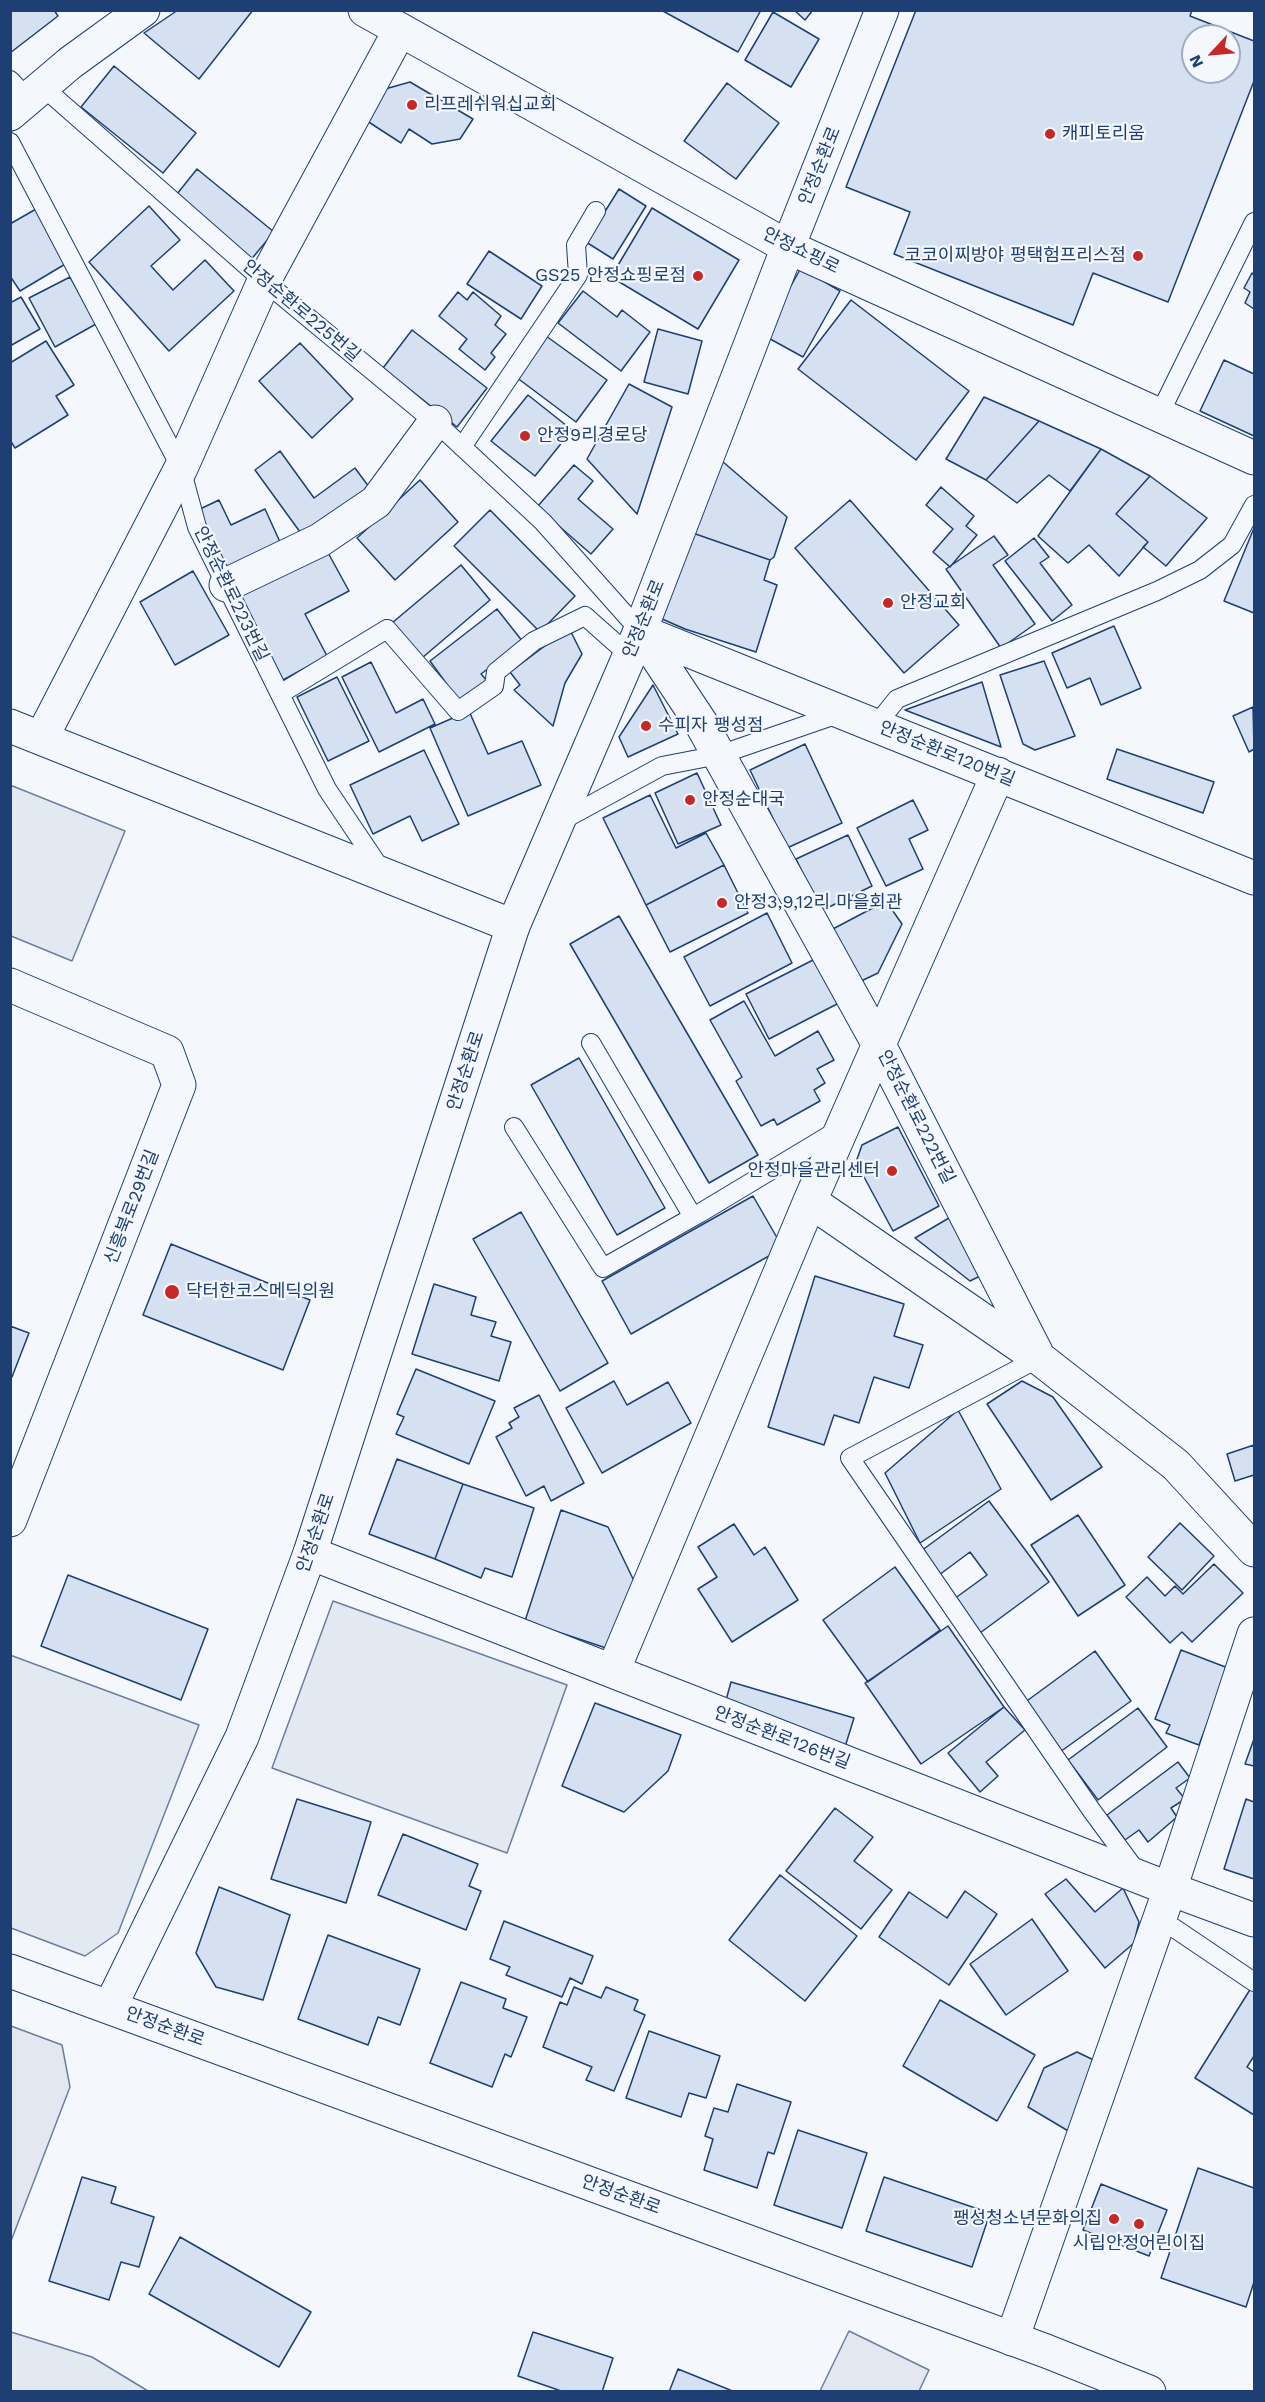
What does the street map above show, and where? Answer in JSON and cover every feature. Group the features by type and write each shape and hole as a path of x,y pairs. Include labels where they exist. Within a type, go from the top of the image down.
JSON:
{"street":[{"name":"안정순환로225번길","path":"23,95 143,10"},
{"name":"안정쇼핑로","path":"365,10 788,247 1254,458"},
{"name":"안정순환로","path":"882,10 635,643 513,926 310,1552 242,1737 110,2007 1149,2391"},
{"path":"42,737 181,468 264,281 400,30"},
{"path":"226,585 320,540 376,502 435,423"},
{"name":"안정순환로120번길","path":"635,643 842,712 1254,878"},
{"name":"안정순환로222번길","path":"635,643 701,723 879,1045 1039,1358 1176,1465 1254,1550"},
{"path":"10,726 513,926"},
{"path":"613,1671 810,1201 998,774"},
{"name":"신흥북로29번길","path":"10,985 167,1052 179,1085 10,1520"},
{"path":"810,1201 1039,1358"},
{"name":"안정순환로126번길","path":"310,1552 1156,1884 1254,1920"},
{"path":"1012,2339 1158,1922 1156,1884 1254,1634"},
{"path":"10,1971 110,2007"}],"lane":[{"name":"안정순환로225번길","path":"23,95 264,281 462,447 543,522 635,643"},
{"name":"안정순환로223번길","path":"10,142 181,468 197,527 327,789 385,876"},
{"path":"462,447 578,275 576,245 596,211"},
{"path":"1160,415 1254,222"},
{"path":"876,725 897,699 1157,591 1200,570 1232,545 1254,505"},
{"path":"280,694 387,629 458,711 494,686 496,672 534,641 585,616 635,643"},
{"path":"558,823 662,766 718,755 842,712"},
{"path":"591,1043 693,1216"},
{"path":"514,1127 603,1268 843,1128"},
{"path":"1039,1358 850,1458 1092,1811 1156,1884"},
{"path":"1158,1922 1174,1928 1254,1982"}],"shaded area":[{"path":"10,785 125,831 72,961 11,936"},
{"path":"333,1601 567,1685 507,1853 272,1768"},
{"path":"10,1655 199,1725 118,1933 85,1956 11,1928"},
{"path":"11,2026 62,2045 70,2087 11,2241"},
{"path":"849,2331 929,2370 919,2391 820,2391"},
{"path":"11,2332 92,2357 148,2391 11,2391"}],"building":[{"path":"10,10 54,10 58,16 10,53"},
{"path":"178,10 253,10 199,79 144,33"},
{"path":"661,10 761,10 738,52"},
{"path":"794,10 813,10 805,20"},
{"name":"캐피토리움","path":"916,10 1192,10 1190,16 1210,24 1181,24 1181,84 1241,84 1241,36 1254,41 1254,81 1168,302 1093,273 1073,325 894,254 910,212 846,187"},
{"path":"773,12 819,39 791,87 745,60"},
{"path":"114,66 196,133 163,173 81,107"},
{"path":"410,82 473,119 460,139 432,144 409,129 401,143 364,119 378,91"},
{"path":"727,83 779,123 736,179 684,141"},
{"path":"197,169 274,232 249,262 173,199"},
{"path":"619,189 646,206 613,259 586,242"},
{"path":"149,206 180,240 151,266 173,290 205,260 234,291 169,351 89,262"},
{"path":"652,208 739,260 698,329 611,277"},
{"path":"36,209 67,263 20,291 10,276 10,224"},
{"path":"489,251 542,286 521,319 467,284"},
{"path":"801,268 840,291 803,357 763,335"},
{"path":"1252,273 1254,275 1254,309 1245,303 1250,292 1244,288"},
{"path":"70,277 96,324 55,347 29,298"},
{"path":"583,291 617,317 622,310 650,332 621,371 558,323"},
{"path":"458,292 467,300 473,292 501,316 495,325 506,334 491,353 495,357 485,370 459,349 467,339 439,316"},
{"path":"21,297 40,329 10,346 10,303"},
{"path":"851,300 969,391 916,460 798,369"},
{"path":"658,329 702,341 688,394 644,382"},
{"path":"412,330 487,388 457,427 383,368"},
{"path":"546,336 607,380 576,422 516,377"},
{"path":"46,341 74,385 56,396 68,415 15,448 10,440 10,363"},
{"path":"300,343 353,399 312,438 259,381"},
{"path":"1224,360 1254,374 1254,436 1200,411"},
{"path":"629,384 672,407 637,514 587,459"},
{"path":"528,395 572,430 535,476 491,441"},
{"path":"984,397 1039,421 986,480 946,459"},
{"path":"1039,421 1101,449 1070,491 1049,475 1017,503 986,480"},
{"path":"1101,449 1150,476 1116,514 1148,542 1119,576 1089,545 1068,563 1038,536"},
{"path":"280,451 314,498 355,468 375,495 308,543 255,470"},
{"path":"722,461 787,517 774,557 770,560 687,531"},
{"path":"574,465 593,481 578,499 613,529 591,554 537,507"},
{"path":"1150,476 1207,518 1166,566 1143,547 1148,542 1116,514"},
{"path":"420,480 458,522 395,580 357,538"},
{"path":"941,487 974,516 966,526 977,535 950,567 933,552 953,529 926,505"},
{"path":"219,500 231,525 265,509 280,542 226,568 198,510"},
{"path":"850,500 959,625 904,673 795,548"},
{"path":"490,510 575,596 540,632 454,546"},
{"path":"1254,528 1254,613 1224,601"},
{"path":"687,531 770,560 764,580 777,585 756,652 685,629 653,615"},
{"path":"994,536 1008,555 993,565 1035,624 1001,648 946,569"},
{"path":"1034,538 1049,557 1040,563 1072,605 1052,621 1005,561"},
{"path":"326,549 349,591 305,614 327,656 283,680 238,596"},
{"path":"461,565 490,600 422,658 392,623"},
{"path":"193,571 229,635 175,665 140,602"},
{"path":"497,609 523,642 481,674 490,684 462,705 430,661"},
{"path":"1114,626 1141,688 1101,705 1090,678 1067,688 1052,653"},
{"path":"569,628 582,654 565,683 553,726 514,690 520,685 510,672"},
{"path":"1044,661 1075,736 1035,750 1023,744 1000,675"},
{"path":"371,662 396,713 423,699 435,724 379,752 342,677"},
{"path":"337,677 369,741 328,761 297,697"},
{"path":"982,682 1001,747 905,710"},
{"path":"653,685 678,734 628,757 619,737"},
{"path":"1253,707 1254,749 1249,752 1233,716"},
{"path":"469,711 488,754 522,741 541,785 468,816 430,728"},
{"path":"805,744 842,823 787,848 750,770"},
{"path":"1117,749 1214,782 1203,813 1107,779"},
{"path":"424,750 459,824 422,841 410,816 373,834 350,785"},
{"path":"697,773 721,825 678,844 655,793"},
{"path":"650,795 676,848 706,833 724,865 646,905 603,818"},
{"path":"913,800 928,830 909,839 923,869 886,886 857,828"},
{"path":"848,835 872,886 821,911 796,859"},
{"path":"724,865 748,913 670,952 646,905"},
{"path":"886,901 902,924 878,973 857,983 831,930"},
{"path":"767,913 792,963 710,1006 684,957"},
{"path":"619,916 758,1155 709,1183 570,944"},
{"path":"817,958 839,1003 769,1039 746,994"},
{"path":"744,1001 775,1056 818,1031 834,1060 817,1069 825,1083 814,1090 820,1101 777,1125 774,1119 761,1126 736,1081 742,1077 710,1020"},
{"path":"579,1058 665,1208 617,1235 531,1085"},
{"path":"898,1127 939,1206 893,1231 856,1162 862,1145"},
{"path":"753,1196 783,1248 631,1334 602,1281"},
{"path":"521,1212 608,1363 560,1391 473,1239"},
{"path":"954,1215 984,1274 970,1281 915,1238"},
{"path":"171,1244 310,1300 283,1370 143,1315"},
{"path":"815,1276 904,1304 894,1336 923,1345 909,1388 874,1377 859,1423 834,1415 824,1445 768,1427"},
{"path":"434,1284 476,1297 471,1315 496,1322 491,1336 511,1342 499,1381 412,1354"},
{"path":"10,1326 29,1333 12,1377 10,1376"},
{"path":"416,1369 495,1401 469,1464 396,1434 404,1417 397,1414"},
{"path":"614,1381 627,1405 668,1382 691,1423 602,1473 566,1408"},
{"path":"1022,1381 1053,1397 1102,1467 1051,1500 987,1404"},
{"path":"539,1395 584,1483 551,1501 544,1486 526,1496 496,1437 512,1428 509,1423 519,1417 514,1408"},
{"path":"958,1410 1001,1489 920,1543 885,1473"},
{"path":"1254,1445 1254,1475 1235,1481 1227,1454"},
{"path":"397,1459 463,1484 435,1559 369,1534"},
{"path":"463,1484 534,1508 512,1577 485,1568 481,1578 435,1559"},
{"path":"989,1501 1049,1582 980,1633 954,1599 987,1575 970,1552 939,1575 921,1551"},
{"path":"561,1510 608,1527 635,1583 609,1649 525,1621"},
{"path":"1078,1515 1125,1585 1078,1616 1031,1545"},
{"path":"1180,1523 1214,1556 1182,1590 1148,1557"},
{"path":"734,1524 754,1555 765,1547 798,1600 732,1642 698,1589 717,1577 698,1547"},
{"path":"1214,1564 1243,1593 1192,1642 1182,1632 1170,1643 1126,1597 1147,1577 1165,1596 1175,1586 1183,1594"},
{"path":"895,1567 940,1630 868,1682 823,1620"},
{"path":"68,1575 208,1629 181,1700 41,1646"},
{"path":"948,1626 1004,1707 921,1764 865,1683"},
{"path":"1181,1650 1228,1668 1199,1745 1166,1733 1170,1725 1155,1719"},
{"path":"1095,1651 1131,1701 1060,1752 1024,1703"},
{"path":"731,1682 854,1718 845,1747 723,1711"},
{"path":"595,1703 681,1735 668,1771 624,1812 562,1786"},
{"path":"1004,1707 1025,1730 986,1762 998,1776 980,1792 948,1753"},
{"path":"1138,1708 1167,1747 1098,1800 1068,1760"},
{"path":"1254,1739 1254,1766 1245,1764"},
{"path":"1178,1762 1190,1778 1176,1788 1185,1799 1171,1808 1177,1817 1148,1842 1139,1830 1125,1840 1107,1815"},
{"path":"297,1799 371,1822 346,1903 271,1879"},
{"path":"1246,1799 1254,1802 1254,1879 1224,1869"},
{"path":"835,1808 873,1837 854,1861 892,1890 861,1929 786,1871"},
{"path":"403,1834 478,1864 469,1886 481,1891 466,1930 378,1895"},
{"path":"780,1875 857,1936 805,2001 729,1940"},
{"path":"1066,1879 1095,1912 1123,1888 1139,1922 1134,1943 1105,1968 1045,1894"},
{"path":"219,1887 290,1915 263,2000 216,1987 196,1953"},
{"path":"965,1891 997,1914 949,1985 879,1937 909,1892 947,1918"},
{"path":"1032,1919 1068,1971 1006,2015 970,1964"},
{"path":"504,1921 593,1956 582,1984 570,1978 562,1997 506,1975 510,1967 490,1959"},
{"path":"328,1935 420,1969 400,2025 378,2017 368,2045 298,2019"},
{"path":"461,1982 506,1999 503,2008 527,2017 511,2057 505,2054 492,2087 430,2063"},
{"path":"574,1987 601,1998 606,1987 638,2000 634,2010 645,2015 614,2091 586,2080 592,2067 543,2047 560,2002 567,2005"},
{"path":"1251,1988 1254,1990 1254,2056 1247,2067 1254,2072 1254,2115 1195,2078"},
{"path":"940,2000 1035,2055 997,2121 903,2066"},
{"path":"649,2031 720,2056 706,2098 689,2093 681,2117 626,2098"},
{"path":"1077,2052 1100,2063 1080,2138 1028,2107 1044,2068"},
{"path":"737,2084 791,2102 774,2154 768,2152 757,2188 704,2170 713,2139 705,2136 714,2108 728,2112"},
{"path":"798,2130 867,2153 842,2228 774,2205"},
{"path":"1198,2168 1254,2188 1254,2282 1246,2307 1161,2278"},
{"path":"82,2177 116,2187 111,2203 154,2217 139,2267 121,2262 109,2300 49,2281"},
{"path":"884,2177 990,2213 972,2267 866,2231"},
{"path":"1101,2184 1167,2210 1149,2256 1083,2230"},
{"path":"180,2237 311,2312 279,2367 149,2294"},
{"path":"533,2332 613,2358 602,2392 564,2392 518,2376"},
{"path":"678,2369 735,2392 669,2392"}],"place":[{"name":"리프레쉬워십교회","path":"412,105"},
{"name":"캐피토리움","path":"1050,134"},
{"name":"코코이찌방야 평택험프리스점","path":"1138,256"},
{"name":"GS25 안정쇼핑로점","path":"698,276"},
{"name":"안정9리경로당","path":"525,436"},
{"name":"안정교회","path":"888,603"},
{"name":"수피자 팽성점","path":"646,726"},
{"name":"안정순대국","path":"690,800"},
{"name":"안정3,9,12리 마을회관","path":"722,903"},
{"name":"안정마을관리센터","path":"892,1171"},
{"name":"닥터한코스메딕의원","path":"172,1292"},
{"name":"팽성청소년문화의집","path":"1114,2219"},
{"name":"시립안정어린이집","path":"1139,2224"}]}
